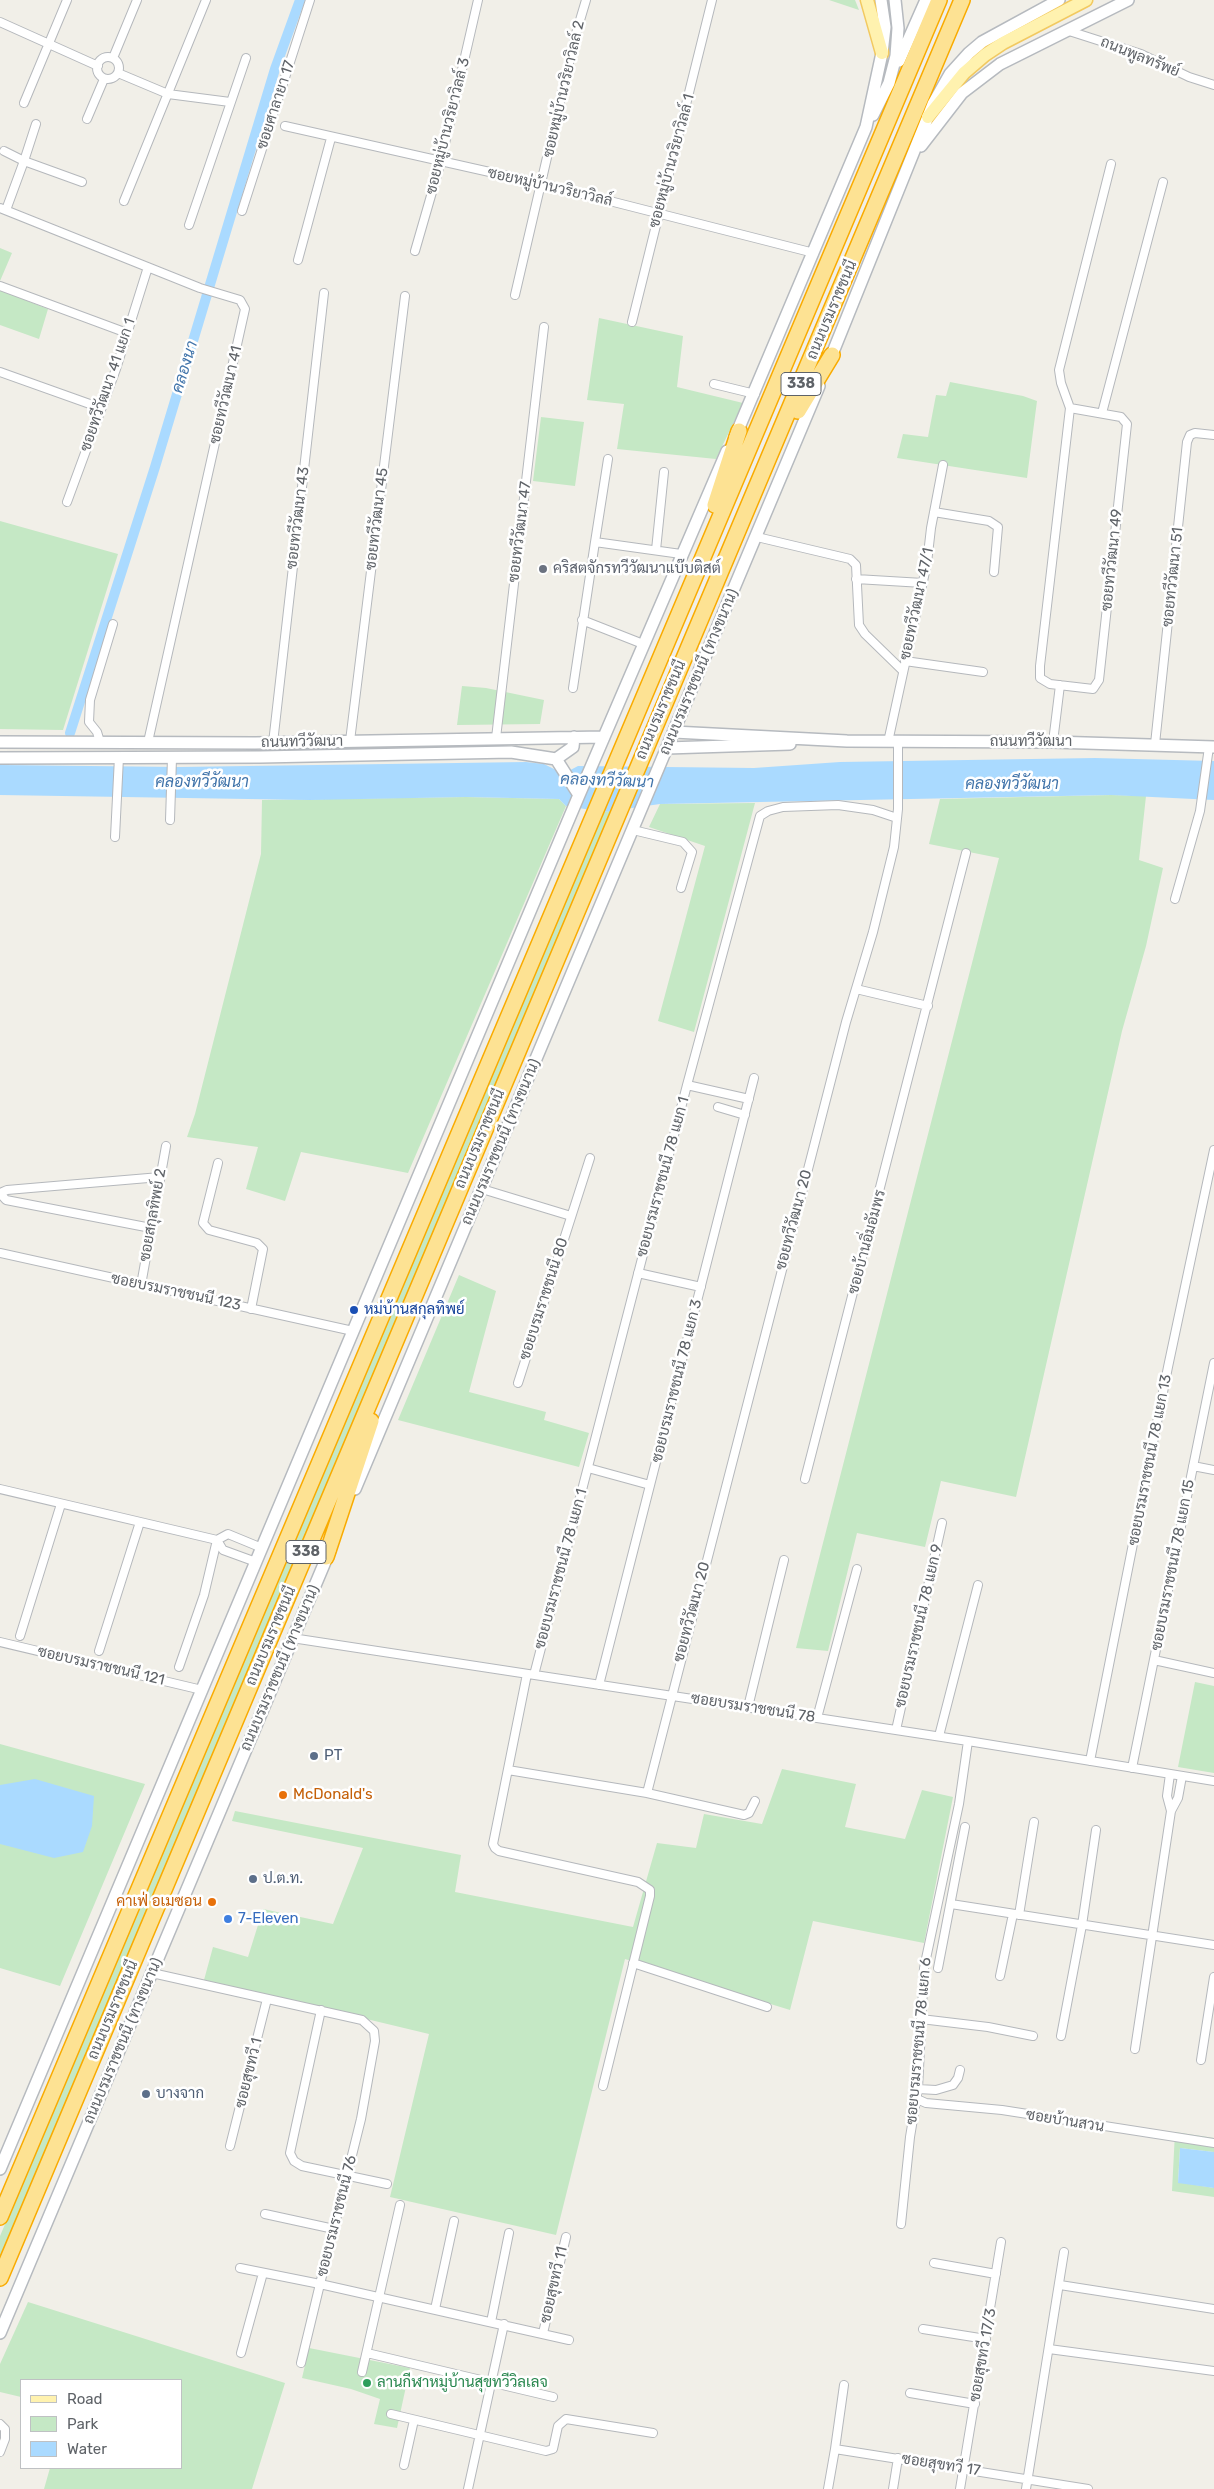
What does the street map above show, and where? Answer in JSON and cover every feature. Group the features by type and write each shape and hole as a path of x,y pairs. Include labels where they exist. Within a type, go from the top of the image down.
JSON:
{"highway":[{"name":"ถนนบรมราชชนนี","path":"0,2217 939,0"},
{"name":"ถนนบรมราชชนนี","path":"0,2278 962,0"},
{"path":"770,458 832,355"},
{"path":"686,597 739,431"},
{"path":"326,1557 397,1336"}],"main road":[{"path":"867,0 882,53"},
{"path":"866,128 882,53 885,27 881,0"},
{"path":"889,83 898,42 895,0"},
{"path":"739,431 866,128 889,83 926,0"},
{"name":"ถนนบรมราชชนนี (ทางขนาน)","path":"0,2333 757,537 928,117 950,74 969,52 1059,0"},
{"path":"928,117 964,73 985,55 1003,43 1086,0"},
{"path":"912,160 947,111 974,82 1000,64 1128,0"},
{"name":"338","path":"0,2169 681,554 723,459 739,431"},
{"name":"ถนนทวีวัฒนา","path":"674,732 847,741 1053,742 1211,747"},
{"path":"574,737 573,747 556,759 579,795"},
{"name":"ถนนทวีวัฒนา","path":"0,742 273,743 604,737"},
{"name":"ถนนทวีวัฒนา","path":"667,748 847,741"},
{"name":"ถนนทวีวัฒนา","path":"0,758 119,763 172,763 511,752 556,759"}],"street":[{"path":"24,104 67,0"},
{"path":"113,58 137,0"},
{"path":"124,201 206,0"},
{"name":"ซอยศาลายา 17","path":"242,211 310,0"},
{"name":"ซอยหมู่บ้านวริยาวิลล์ 3","path":"415,250 441,161 478,0"},
{"name":"ซอยหมู่บ้านวริยาวิลล์ 2","path":"515,295 575,37 586,0"},
{"name":"ซอยหมู่บ้านวริยาวิลล์ 1","path":"632,322 712,0"},
{"path":"0,22 98,66"},
{"name":"ถนนพูลทรัพย์","path":"1065,30 1141,54 1189,77 1214,85"},
{"path":"106,58 113,58 118,63 118,73 114,78 104,79 98,73 98,66 106,58"},
{"path":"189,226 246,58"},
{"path":"118,73 168,94 230,102"},
{"path":"86,119 104,79"},
{"path":"3,209 24,161 36,124"},
{"name":"ซอยหมู่บ้านวริยาวิลล์","path":"285,126 331,138 542,184 814,253"},
{"path":"298,260 331,138"},
{"path":"4,151 24,161 82,182"},
{"name":"ซอยทวีวัฒนา 49","path":"1070,408 1121,418 1127,424 1099,680 1093,689 1050,684 1040,678 1040,666 1070,408 1061,383 1059,370 1111,164"},
{"path":"1102,413 1163,182"},
{"name":"ซอยทวีวัฒนา 41","path":"3,209 200,288 240,300 245,310 148,742"},
{"name":"ซอยทวีวัฒนา 41 แยก 1","path":"67,502 127,333 148,267"},
{"path":"0,286 127,333"},
{"name":"ซอยทวีวัฒนา 43","path":"273,743 324,293"},
{"name":"ซอยทวีวัฒนา 45","path":"350,741 405,296"},
{"name":"ซอยทวีวัฒนา 47","path":"496,738 544,327"},
{"path":"0,372 101,408"},
{"path":"714,384 755,394"},
{"name":"ซอยทวีวัฒนา 51","path":"1155,744 1187,442 1190,435 1194,433 1214,436"},
{"path":"573,688 608,459"},
{"name":"ซอยทวีวัฒนา 47/1","path":"893,742 902,672 923,583 943,465"},
{"path":"656,550 664,472"},
{"path":"934,512 989,521 998,528 994,572"},
{"path":"757,537 850,559 856,565 859,624 865,634 902,672"},
{"path":"595,542 681,554"},
{"path":"856,579 923,583"},
{"path":"582,620 644,644"},
{"path":"100,742 97,732 89,722 89,708 114,624"},
{"path":"905,661 983,672"},
{"path":"1053,742 1060,685"},
{"name":"ซอยทวีวัฒนา 20","path":"647,1793 670,1696 846,1022 889,866 898,808 898,763 893,742"},
{"path":"1175,899 1200,810 1207,760 1211,747"},
{"path":"115,837 119,763"},
{"path":"170,820 172,763"},
{"name":"ซอยบรมราชชนนี 78 แยก 1","path":"633,1963 650,1890 638,1882 499,1851 493,1844 530,1674 588,1468 687,1085 760,816 768,811 782,807 838,805 865,808 897,818"},
{"path":"633,830 683,842 692,852 681,888"},
{"name":"ซอยบ้านอิ่มอัมพร","path":"805,1479 966,854"},
{"path":"856,989 928,1006"},
{"name":"ซอยบรมราชชนนี 78 แยก 3","path":"599,1685 754,1078"},
{"path":"687,1085 749,1099"},
{"path":"718,1107 745,1115"},
{"name":"ซอยสกุลทิพย์ 2","path":"141,1284 166,1146"},
{"name":"ซอยบรมราชชนนี 78 แยก 13","path":"1090,1761 1168,1367 1214,1150"},
{"name":"ซอยบรมราชชนนี 80","path":"518,1383 590,1158"},
{"path":"218,1163 203,1223 208,1230 257,1243 263,1248 251,1309"},
{"path":"151,1228 6,1200 0,1193 7,1190 160,1177"},
{"path":"482,1189 571,1216"},
{"name":"ซอยบรมราชชนนี 123","path":"0,1253 353,1331"},
{"path":"638,1273 701,1287"},
{"name":"ซอยบรมราชชนนี 78 แยก 15","path":"1132,1768 1214,1363"},
{"path":"1193,1466 1214,1470"},
{"path":"588,1468 650,1485"},
{"path":"0,1490 216,1540 228,1534 262,1548"},
{"path":"20,1636 61,1504"},
{"path":"99,1650 140,1522"},
{"name":"ซอยบรมราชชนนี 78 แยก 9","path":"896,1730 942,1523"},
{"path":"216,1540 223,1550 256,1562"},
{"path":"179,1667 204,1595 216,1540"},
{"path":"748,1707 784,1560"},
{"path":"817,1718 857,1569"},
{"path":"939,1736 978,1585"},
{"name":"ซอยบรมราชชนนี 78","path":"292,1638 939,1736 1214,1781"},
{"name":"ซอยบรมราชชนนี 121","path":"0,1642 202,1690"},
{"path":"1154,1660 1214,1674"},
{"name":"ซอยบรมราชชนนี 78 แยก 6","path":"901,2224 910,2136 918,2089 924,1968 960,1804 968,1741"},
{"path":"508,1770 647,1793 744,1814 749,1814 755,1801"},
{"path":"1170,1774 1167,1796 1171,1811"},
{"path":"1134,2049 1171,1811 1178,1798 1182,1776"},
{"path":"1000,1976 1016,1914 1034,1822"},
{"path":"938,1968 965,1827"},
{"path":"1061,2036 1082,1925 1096,1830"},
{"path":"951,1904 1214,1945"},
{"path":"603,2086 633,1963 767,2007"},
{"name":"ซอยบรมราชชนนี 76","path":"152,1973 362,2020 374,2031 375,2041 361,2119 320,2284 504,2324"},
{"path":"1201,2060 1214,1977"},
{"name":"ซอยสุขทวี 1","path":"230,2146 268,1999"},
{"path":"321,2010 290,2153 294,2160 302,2166 387,2184"},
{"path":"921,2019 1033,2036"},
{"path":"918,2089 936,2090 953,2084 958,2078 960,2070"},
{"name":"ซอยบ้านสวน","path":"917,2099 926,2103 1002,2110 1214,2143"},
{"path":"362,2372 400,2205"},
{"path":"265,2214 334,2229"},
{"path":"435,2309 454,2221"},
{"path":"491,2322 510,2233"},
{"name":"ซอยสุขทวี 11","path":"543,2333 566,2237"},
{"name":"ซอยสุขทวี 17/3","path":"960,2489 1001,2242"},
{"path":"1026,2489 1064,2252"},
{"path":"934,2263 996,2274"},
{"path":"240,2268 320,2284 301,2363"},
{"path":"241,2353 263,2273"},
{"path":"1060,2285 1214,2309"},
{"path":"469,2487 504,2324"},
{"name":"ซอยสุขทวี 11","path":"504,2324 569,2340"},
{"path":"923,2329 986,2339"},
{"path":"1049,2349 1214,2371"},
{"path":"367,2353 553,2396"},
{"path":"828,2489 844,2385"},
{"path":"910,2393 975,2404"},
{"path":"391,2414 546,2451 553,2449 558,2426 566,2419 653,2433"},
{"path":"404,2465 414,2420"},
{"path":"0,2424 5,2429 5,2439 0,2452"},
{"name":"ซอยสุขทวี 17","path":"834,2449 1088,2489"},
{"path":"893,2489 898,2458"}],"green space":[{"path":"829,0 855,0 859,10"},
{"path":"0,248 12,253 0,281"},
{"path":"0,290 48,309 39,339 0,325"},
{"path":"599,318 683,336 677,387 743,403 716,459 617,449 624,404 587,400"},
{"path":"950,382 1023,396 1037,401 1027,478 897,458 903,434 928,437 936,395 946,396"},
{"path":"541,417 584,422 575,486 533,481"},
{"path":"0,521 118,554 63,730 0,729"},
{"path":"462,686 486,688 544,700 540,724 457,725"},
{"path":"1111,795 1146,796 1139,860 1163,868 1146,946 1122,1031 1016,1497 941,1481 925,1547 857,1533 828,1651 796,1648 999,858 929,844 940,799"},
{"path":"466,797 559,799 566,806 408,1173 301,1152 285,1201 246,1189 258,1147 187,1137 195,1114 261,854 262,800"},
{"path":"755,803 694,1032 658,1021 705,846 649,827 660,804"},
{"path":"614,810 0,2265 0,2236 604,812"},
{"path":"459,1275 496,1291 469,1392 546,1412 544,1420 589,1433 579,1467 398,1420"},
{"path":"1195,1682 1214,1686 1214,1773 1178,1767"},
{"path":"0,1744 145,1784 60,1986 0,1968"},
{"path":"782,1769 856,1784 845,1827 905,1839 922,1790 953,1797 924,1943 813,1921 790,2010 625,1959 556,2235 390,2197 429,2034 204,1980 213,1947 248,1957 263,1909 333,1924 363,1848 232,1821 235,1811 461,1855 455,1892 633,1927 657,1843 696,1848 704,1814 762,1824"},
{"path":"1175,2132 1214,2138 1214,2152 1180,2148 1178,2182 1214,2188 1214,2197 1172,2191"},
{"path":"28,2302 285,2383 252,2489 44,2489 50,2469 182,2469 182,2379 20,2379 20,2397 0,2392 0,2364"},
{"name":"ลานกีฬาหมู่บ้านสุขทวีวิลเลจ","path":"309,2348 410,2368 397,2428 374,2424 380,2399 351,2389 302,2378"}],"water":[{"name":"คลองทวีวัฒนา","path":"1095,758 1214,761 1214,800 1111,795 660,804 604,812 566,806 559,799 466,797 310,800 0,795 0,765 179,767 526,762 544,764 558,771 561,775 578,766 754,768 840,762"},
{"path":"35,1779 94,1796 92,1826 83,1852 54,1858 0,1844 0,1785"},
{"path":"1180,2148 1214,2152 1214,2188 1178,2183"}],"waterway":[{"name":"คลองนา","path":"70,733 155,467 275,69 300,0"}],"place":[{"name":"คริสตจักรทวีวัฒนาแบ๊บติสต์","path":"543,569"},
{"name":"หม่บ้านสกุลทิพย์","path":"354,1310"},
{"name":"PT","path":"314,1756"},
{"name":"McDonald's","path":"283,1795"},
{"name":"ป.ต.ท.","path":"253,1879"},
{"name":"คาเฟ่ อเมซอน","path":"212,1902"},
{"name":"7-Eleven","path":"228,1919"},
{"name":"บางจาก","path":"146,2094"},
{"name":"ลานกีฬาหมู่บ้านสุขทวีวิลเลจ","path":"367,2383"}]}
